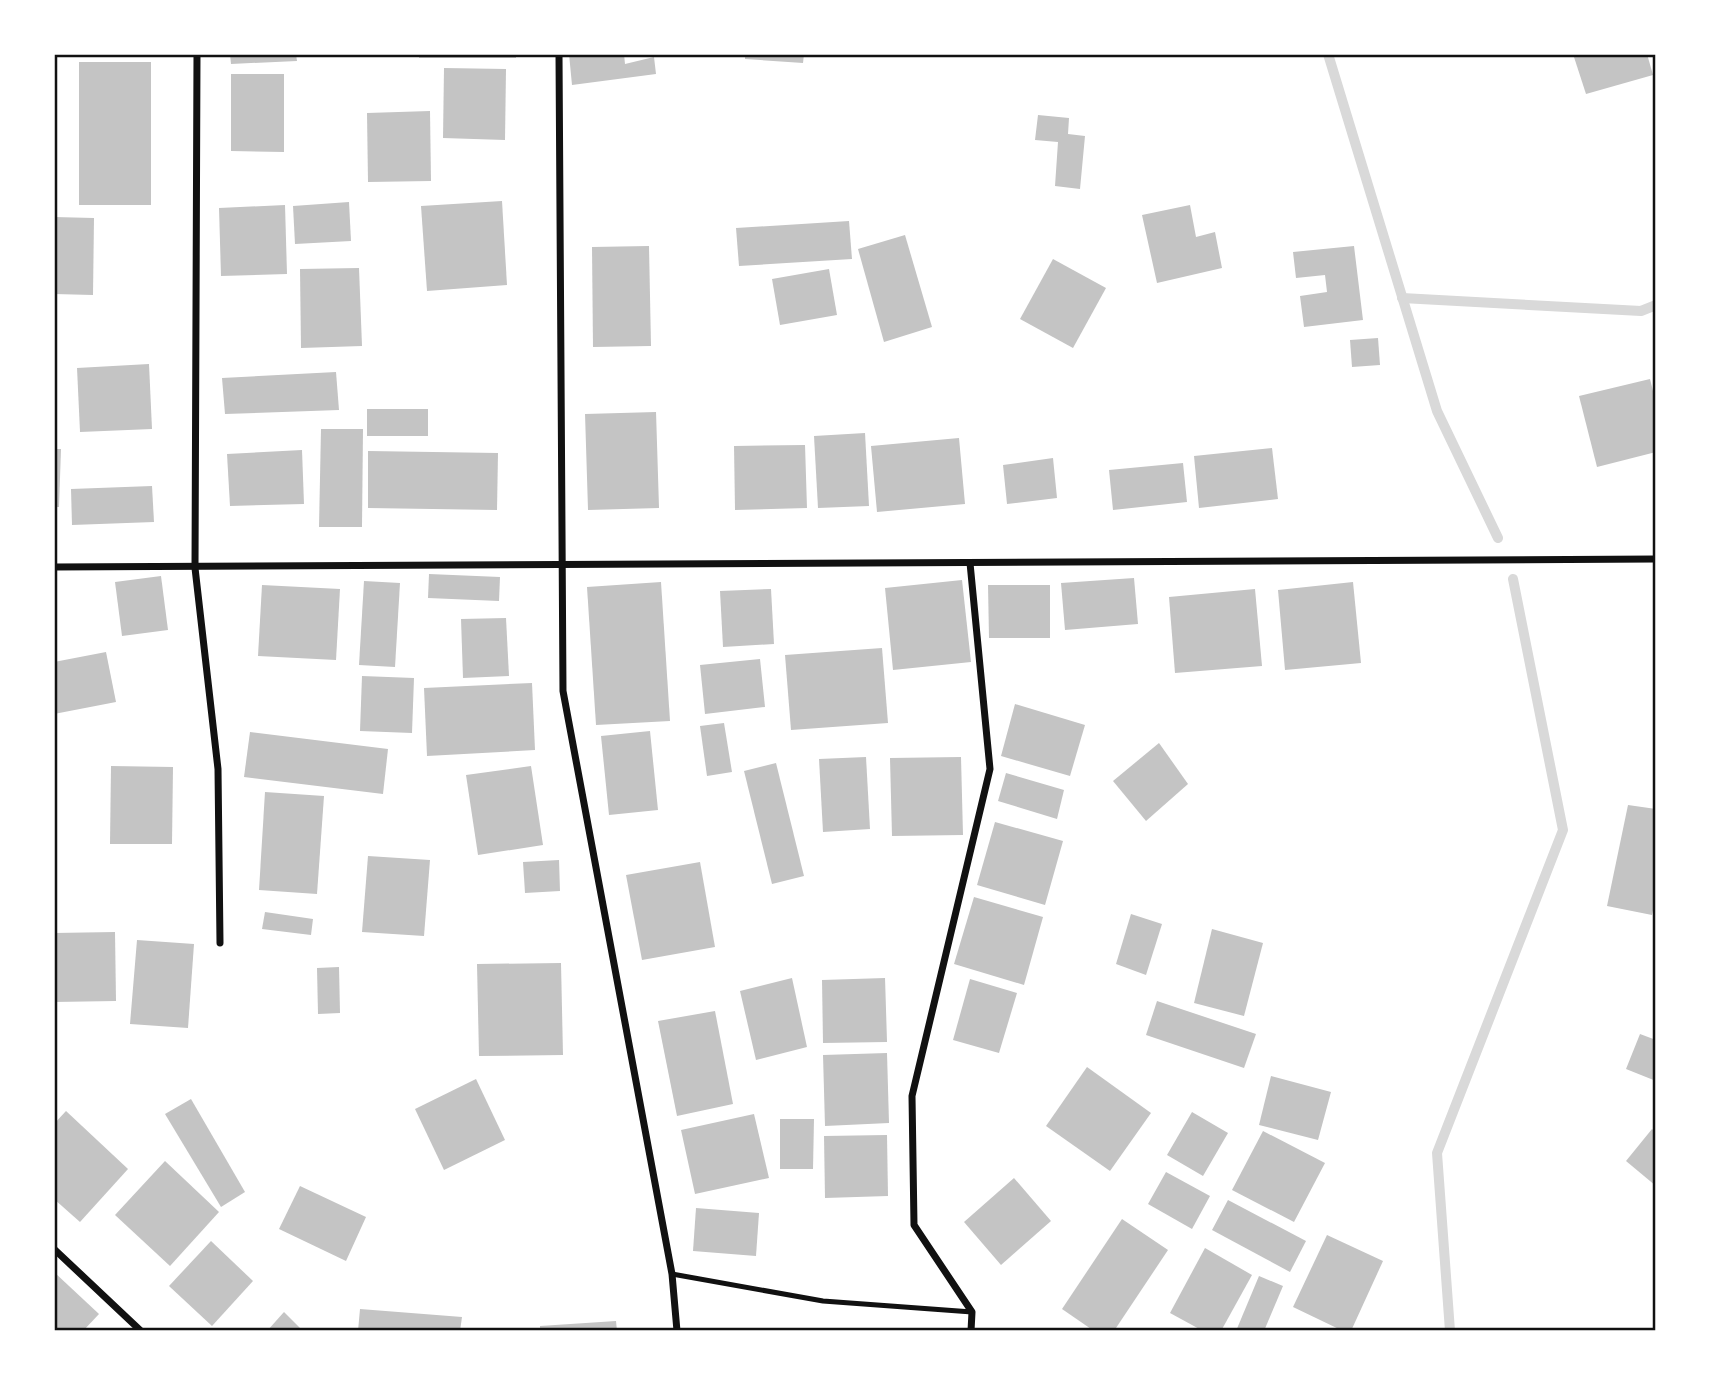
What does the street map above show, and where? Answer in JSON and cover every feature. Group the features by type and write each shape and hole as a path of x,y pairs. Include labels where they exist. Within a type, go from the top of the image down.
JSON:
{"street":[{"path":"197,54 195,568 218,769 220,943"},
{"path":"559,54 563,691 672,1274 677,1331"},
{"path":"54,568 562,563 1656,559"},
{"path":"970,563 990,769 912,1096 914,1225 972,1312 971,1331"},
{"path":"54,1249 141,1331"}],"lane":[{"path":"672,1274 823,1301 972,1312"}],"building":[{"path":"230,54 296,54 297,61 231,64"},
{"path":"419,54 516,54 516,58 419,58"},
{"path":"569,54 624,54 625,64 654,57 656,74 572,85"},
{"path":"745,54 804,54 803,63 745,59"},
{"path":"1573,54 1647,54 1653,75 1586,94"},
{"path":"79,62 151,62 151,205 79,205"},
{"path":"444,68 506,69 505,140 443,138"},
{"path":"231,74 284,74 284,152 231,151"},
{"path":"430,111 431,181 368,182 367,113"},
{"path":"1038,115 1069,118 1068,134 1085,136 1080,189 1055,186 1058,142 1035,140"},
{"path":"502,201 507,285 427,291 421,206"},
{"path":"349,202 351,241 295,244 293,206"},
{"path":"285,205 287,274 221,276 219,208"},
{"path":"1190,205 1196,237 1215,232 1222,268 1157,283 1142,215"},
{"path":"54,217 94,218 93,295 54,294"},
{"path":"849,221 852,259 739,266 736,228"},
{"path":"905,235 932,327 884,342 858,249"},
{"path":"649,246 651,346 593,347 592,247"},
{"path":"1354,246 1363,320 1304,327 1300,296 1327,292 1325,275 1296,278 1293,252"},
{"path":"1053,259 1106,288 1073,348 1020,319"},
{"path":"359,268 362,346 301,348 300,269"},
{"path":"829,269 837,315 780,325 772,279"},
{"path":"1378,338 1380,365 1352,367 1350,340"},
{"path":"149,364 152,429 80,432 77,368"},
{"path":"336,372 339,410 225,414 222,378"},
{"path":"1650,379 1656,403 1656,452 1597,467 1579,396"},
{"path":"367,409 428,409 428,436 367,436"},
{"path":"656,412 659,508 588,510 585,414"},
{"path":"321,429 363,429 362,527 319,527"},
{"path":"865,433 869,506 818,508 814,436"},
{"path":"959,438 965,504 877,512 871,446"},
{"path":"805,445 807,508 735,510 734,446"},
{"path":"1272,448 1278,499 1199,508 1194,456"},
{"path":"54,449 61,449 59,507 54,507"},
{"path":"302,450 304,504 230,506 227,454"},
{"path":"368,451 498,453 497,510 368,508"},
{"path":"1053,458 1057,498 1007,504 1003,465"},
{"path":"1183,463 1187,502 1113,510 1109,470"},
{"path":"152,486 154,522 72,525 71,489"},
{"path":"429,574 500,577 499,601 428,598"},
{"path":"161,576 168,630 122,636 115,582"},
{"path":"1134,578 1138,624 1065,630 1061,583"},
{"path":"962,580 971,662 893,670 885,588"},
{"path":"364,581 400,583 395,667 359,665"},
{"path":"661,582 670,721 596,725 587,587"},
{"path":"1353,582 1361,663 1285,670 1278,590"},
{"path":"262,585 340,589 336,660 258,656"},
{"path":"988,585 1050,585 1050,638 989,638"},
{"path":"771,589 774,644 723,647 720,591"},
{"path":"1255,589 1262,666 1175,673 1169,597"},
{"path":"506,618 509,676 463,678 461,619"},
{"path":"882,648 888,723 791,730 785,655"},
{"path":"106,652 116,702 54,714 54,662"},
{"path":"760,659 765,707 705,714 700,665"},
{"path":"362,676 414,678 412,733 360,731"},
{"path":"532,683 535,750 427,756 424,688"},
{"path":"1015,704 1085,725 1070,776 1001,756"},
{"path":"724,723 732,772 707,776 700,726"},
{"path":"650,731 658,810 609,815 601,736"},
{"path":"250,732 388,749 383,794 244,777"},
{"path":"1159,743 1188,784 1146,821 1113,781"},
{"path":"866,757 870,829 823,832 819,759"},
{"path":"961,757 963,835 892,836 890,758"},
{"path":"776,763 804,876 772,884 744,771"},
{"path":"111,766 173,767 172,844 110,844"},
{"path":"531,766 543,845 478,855 466,775"},
{"path":"1006,773 1064,790 1057,819 998,801"},
{"path":"265,792 324,796 317,894 259,890"},
{"path":"1628,805 1656,809 1656,896 1652,915 1607,906"},
{"path":"995,822 1063,841 1045,905 977,885"},
{"path":"368,856 430,860 424,936 362,932"},
{"path":"559,860 560,891 525,893 523,862"},
{"path":"700,862 715,947 642,960 626,875"},
{"path":"974,897 1043,917 1024,985 954,964"},
{"path":"265,912 313,919 311,935 262,929"},
{"path":"1131,914 1162,924 1146,975 1116,964"},
{"path":"1212,929 1263,943 1244,1016 1194,1003"},
{"path":"115,932 116,1001 54,1002 54,933"},
{"path":"137,940 194,944 188,1028 130,1024"},
{"path":"561,963 563,1055 479,1056 477,964"},
{"path":"339,967 340,1013 318,1014 317,968"},
{"path":"792,978 807,1047 756,1060 740,991"},
{"path":"885,978 887,1042 823,1043 822,980"},
{"path":"970,979 1017,993 999,1053 953,1040"},
{"path":"1157,1001 1256,1034 1244,1068 1146,1035"},
{"path":"715,1011 733,1104 677,1116 658,1021"},
{"path":"1640,1034 1656,1040 1656,1081 1626,1069"},
{"path":"887,1053 889,1123 825,1126 823,1055"},
{"path":"1087,1067 1151,1113 1110,1171 1046,1126"},
{"path":"1271,1076 1331,1092 1318,1140 1259,1125"},
{"path":"476,1079 505,1140 444,1170 415,1109"},
{"path":"191,1099 245,1192 221,1207 165,1114"},
{"path":"66,1111 128,1169 80,1222 54,1199 54,1124"},
{"path":"1192,1112 1228,1133 1203,1176 1167,1155"},
{"path":"754,1114 769,1178 695,1194 681,1130"},
{"path":"780,1119 814,1119 813,1169 780,1169"},
{"path":"1652,1129 1656,1133 1656,1186 1626,1161"},
{"path":"1263,1131 1325,1163 1294,1222 1232,1190"},
{"path":"887,1135 888,1196 825,1198 824,1136"},
{"path":"165,1161 219,1212 170,1266 115,1215"},
{"path":"1166,1172 1210,1196 1192,1229 1148,1204"},
{"path":"1014,1178 1051,1221 1001,1265 964,1222"},
{"path":"300,1186 366,1217 346,1261 279,1229"},
{"path":"1228,1200 1306,1241 1290,1272 1212,1230"},
{"path":"696,1208 759,1213 756,1256 693,1251"},
{"path":"1122,1219 1168,1250 1114,1331 1094,1331 1062,1309"},
{"path":"1327,1235 1383,1261 1351,1331 1343,1331 1293,1307"},
{"path":"211,1241 253,1281 212,1326 169,1286"},
{"path":"1205,1248 1252,1275 1221,1331 1203,1331 1170,1313"},
{"path":"54,1272 99,1314 83,1331 54,1331"},
{"path":"1259,1276 1283,1286 1264,1331 1236,1331"},
{"path":"360,1309 462,1317 460,1331 358,1331"},
{"path":"284,1312 303,1331 267,1331"},
{"path":"616,1321 617,1331 540,1331 540,1326"}],"waterway":[{"path":"1328,54 1437,411 1498,538"},
{"path":"1402,298 1641,311 1656,305"},
{"path":"1450,1331 1437,1153 1563,830 1513,579"}]}
